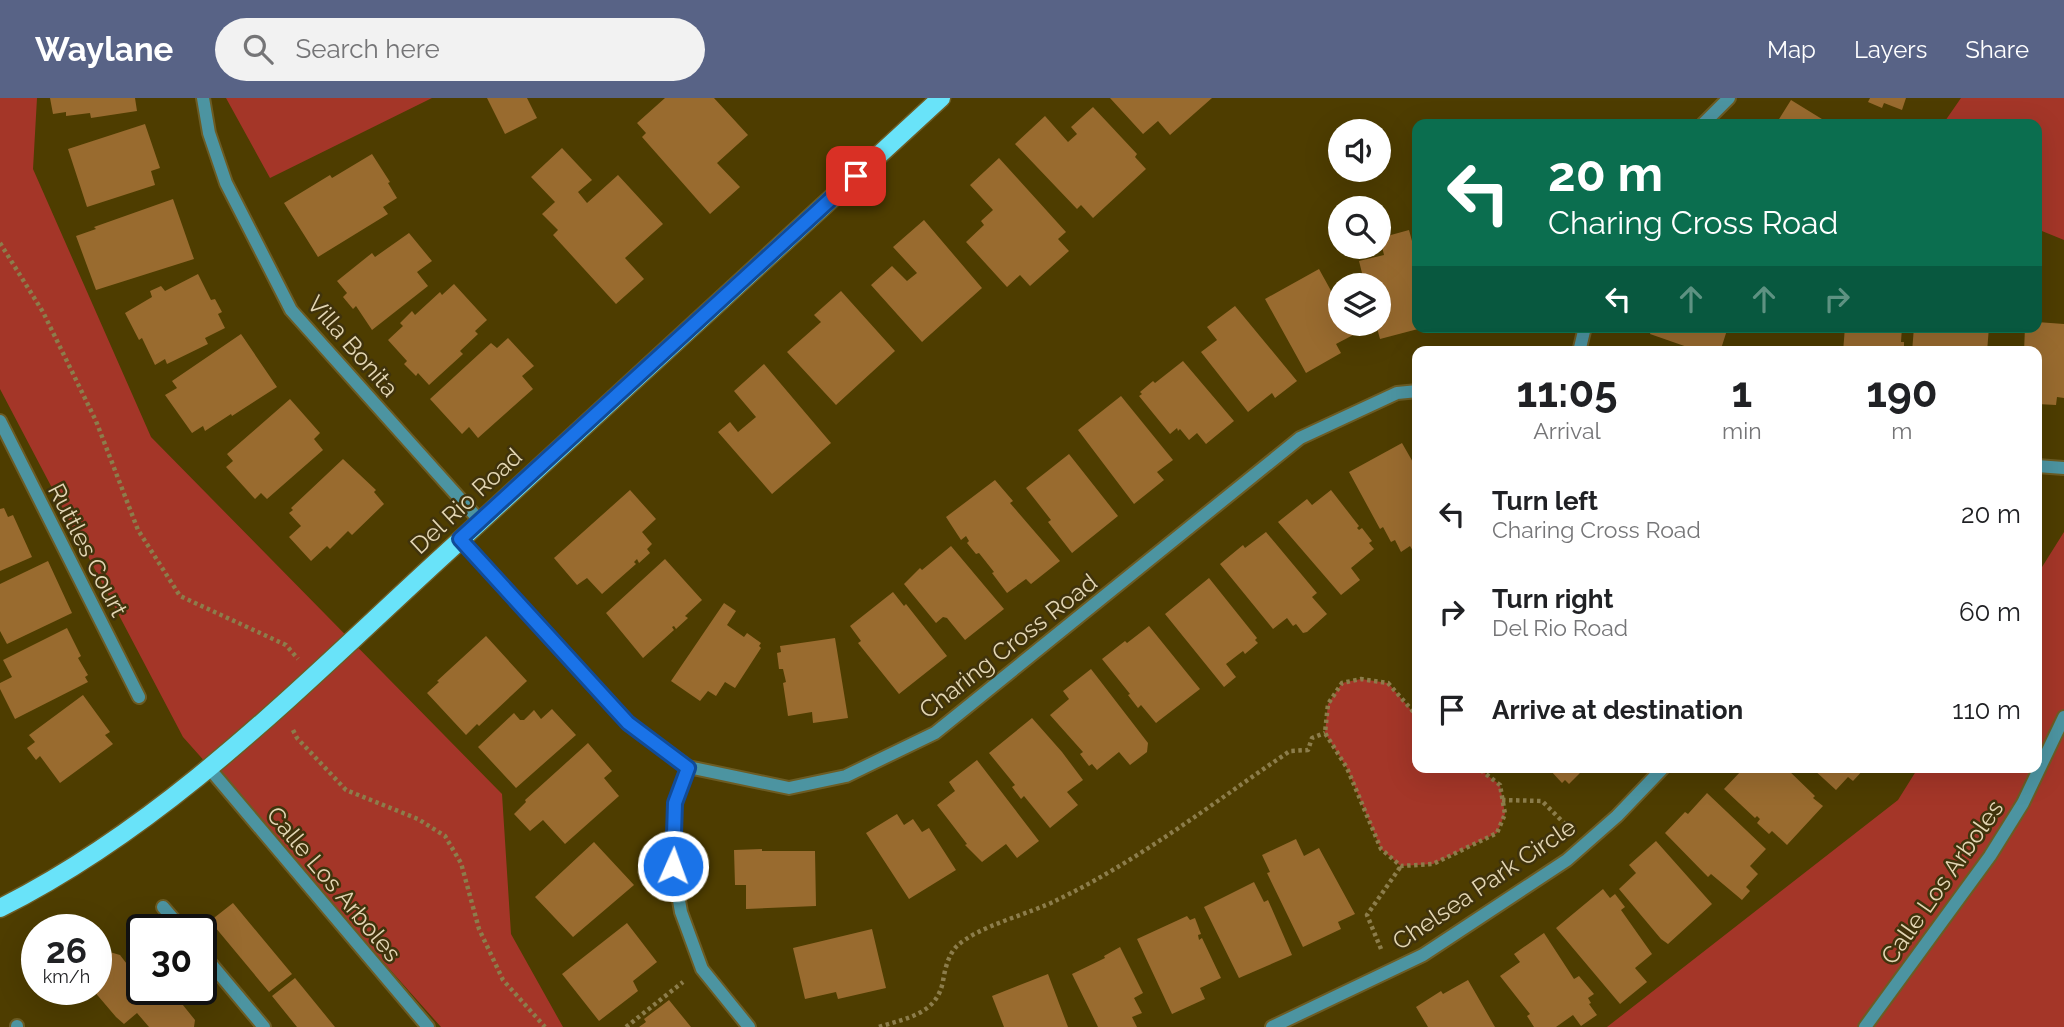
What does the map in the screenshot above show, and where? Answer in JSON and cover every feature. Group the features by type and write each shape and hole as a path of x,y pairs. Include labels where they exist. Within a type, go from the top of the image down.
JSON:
{"main road":[{"name":"Del Rio Road","path":"0,908 77,863 143,819 280,708 460,539 941,98"}],"street":[{"name":"Villa Bonita","path":"203,98 209,133 226,183 291,310 480,521"},
{"path":"1708,119 1728,98"},
{"name":"Charing Cross Road","path":"460,539 628,723 688,768 789,788 846,776 935,733 1300,438 1396,393 1412,392"},
{"name":"Ruttles Court","path":"0,421 139,697"},
{"path":"2042,466 2064,468"},
{"name":"Calle Los Arboles","path":"2042,763 2064,717"},
{"name":"Calle Los Arboles","path":"209,768 428,1027"},
{"path":"688,768 675,803 673,866 681,912 702,969 749,1027"},
{"name":"Chelsea Park Circle","path":"1272,1027 1423,955 1567,860 1617,816 1658,773"},
{"name":"Calle Los Arboles","path":"1865,1027 1990,856 2023,803 2037,773"},
{"path":"163,907 169,914"},
{"path":"217,971 264,1027"}],"path":[{"path":"0,243 43,312 90,409 138,530 180,596 286,645 313,675"},
{"path":"1412,708 1388,683 1361,679 1342,683 1328,704 1325,733 1347,768 1381,849 1401,866 1433,864 1497,833 1505,814 1500,785 1484,773"},
{"path":"280,708 297,738 345,790 418,819 445,836 461,863 479,929 503,981 545,1027"},
{"path":"879,1027 922,1013 940,996 945,965 956,947 979,932 1057,900 1142,852 1290,751 1308,750 1312,738 1325,733"},
{"path":"1502,800 1542,801 1586,843"},
{"path":"1391,970 1367,915 1401,866"},
{"path":"626,1027 702,969"}],"shaded area":[{"path":"0,98 37,98 33,169 151,437 502,794 511,934 563,1027 441,1027 183,737 0,389"},
{"path":"226,98 432,98 270,178"},
{"path":"1961,98 2064,98 2064,240 2042,231 2042,119 1946,119"},
{"path":"2064,532 2064,1027 1607,1027 1898,800 1915,773 2042,773 2042,567"},
{"path":"1361,679 1388,683 1412,711 1412,773 1484,773 1500,785 1505,814 1497,833 1433,864 1401,866 1381,849 1347,768 1325,733 1328,704 1342,683"}],"building":[{"path":"50,98 135,98 137,111 91,118 90,113 66,116 66,112 53,114"},
{"path":"487,98 527,98 537,118 505,134"},
{"path":"665,98 714,98 748,135 717,163 740,187 710,214 642,137 646,133 637,123"},
{"path":"1110,98 1212,98 1170,135 1158,121 1143,134"},
{"path":"1870,98 1906,98 1902,110 1884,103 1882,108 1868,102"},
{"path":"1791,100 1822,119 1779,119"},
{"path":"1093,107 1137,154 1135,157 1146,169 1093,218 1081,205 1077,209 1015,144 1045,116 1068,142 1077,134 1071,127"},
{"path":"145,124 160,168 151,171 155,185 87,207 68,149"},
{"path":"562,148 592,180 578,192 587,203 618,175 663,224 625,258 644,279 616,304 553,235 558,230 542,214 555,202 531,177"},
{"path":"372,154 397,198 383,207 388,214 318,257 284,203"},
{"path":"999,158 1066,232 1058,239 1069,251 1030,286 1020,275 1007,287 966,242 984,225 981,221 993,210 970,185"},
{"path":"173,199 194,259 96,290 76,236"},
{"path":"924,220 982,288 922,342 871,285 892,266 907,281 917,273 893,247"},
{"path":"1409,230 1412,241 1412,331 1380,339 1379,336 1391,336 1391,273 1362,273 1359,261 1391,259 1391,235"},
{"path":"409,233 432,261 417,272 428,286 372,330 356,306 353,309 343,297 347,293 337,281 372,253 375,257"},
{"path":"1319,269 1328,285 1328,336 1351,336 1336,344 1341,353 1306,373 1265,299"},
{"path":"198,274 211,300 215,299 222,312 218,314 225,328 205,338 208,344 167,364 165,359 155,365 142,338 139,340 125,313 152,297 150,291 161,286 165,291"},
{"path":"454,284 487,320 475,331 478,334 460,351 463,354 429,385 418,373 416,376 404,364 407,361 388,340 403,326 400,323 412,311 415,315 440,292 442,295"},
{"path":"841,291 895,351 836,405 787,352 821,322 814,315"},
{"path":"1235,306 1297,381 1275,398 1272,393 1248,412 1201,352 1217,340 1207,327"},
{"path":"2042,322 2064,324 2064,398 2057,397 2056,405 2042,404 2042,346 2024,346 2025,333 2042,333"},
{"path":"1726,333 1722,346 1684,346 1650,334"},
{"path":"1845,333 1902,333 1901,342 1904,342 1904,346 1843,346"},
{"path":"1914,333 1989,333 1987,346 1912,346"},
{"path":"241,334 277,387 205,431 203,426 192,433 165,395 177,388 172,381"},
{"path":"508,338 534,366 522,376 533,389 478,438 469,427 462,434 430,399 491,343 497,348"},
{"path":"1183,361 1234,421 1206,444 1197,433 1189,440 1177,428 1170,434 1139,396 1153,381 1155,383"},
{"path":"764,364 831,443 772,494 718,432 730,422 738,432 756,417 734,391"},
{"path":"1121,396 1173,460 1157,472 1164,480 1134,504 1078,430"},
{"path":"290,399 320,433 314,439 323,450 267,499 261,493 255,499 226,467 233,461 227,454"},
{"path":"1402,443 1412,460 1412,549 1410,546 1401,552 1395,540 1391,542 1383,527 1380,529 1349,472"},
{"path":"1069,454 1118,516 1072,553 1026,488"},
{"path":"343,459 376,490 374,492 384,504 352,535 348,531 330,549 327,546 311,561 289,537 301,526 289,513 293,510 291,508"},
{"path":"995,480 1013,501 1010,503 1060,561 1031,584 1026,579 1007,593 979,553 976,554 967,543 969,541 966,536 961,540 946,517"},
{"path":"630,490 656,519 642,532 652,544 647,549 650,553 639,563 637,559 634,562 636,564 602,594 587,578 577,585 554,558"},
{"path":"1331,490 1359,526 1357,528 1362,528 1372,541 1369,543 1374,549 1351,568 1360,580 1341,595 1278,522 1307,499 1312,505"},
{"path":"4,508 8,517 13,515 32,557 0,571 0,509"},
{"path":"1266,532 1317,593 1312,597 1327,614 1307,632 1303,633 1296,624 1293,626 1287,618 1273,629 1220,564 1243,545 1245,548"},
{"path":"951,546 1004,609 965,640 947,618 943,617 936,623 904,584 920,568 922,570"},
{"path":"665,559 702,600 685,616 688,618 676,629 672,627 674,630 643,658 606,613"},
{"path":"48,561 72,613 7,644 0,631 0,584"},
{"path":"1209,578 1257,638 1255,640 1258,643 1226,664 1236,677 1224,687 1165,614"},
{"path":"893,592 904,606 906,604 947,656 899,694 858,643 861,641 850,626"},
{"path":"724,603 736,611 727,625 744,637 747,633 761,643 761,648 735,688 725,682 716,696 708,691 700,701 671,681"},
{"path":"1149,626 1200,689 1156,723 1141,705 1138,708 1102,659"},
{"path":"67,628 81,656 78,658 88,675 85,677 88,682 15,719 0,689 0,683 12,677 3,660"},
{"path":"486,636 527,681 466,735 427,693"},
{"path":"835,638 848,718 813,723 812,712 788,716 783,683 786,682 783,669 779,669 777,653 781,652 780,646"},
{"path":"1091,669 1148,743 1147,752 1130,765 1119,752 1097,770 1092,764 1089,766 1080,754 1083,752 1050,715 1069,699 1063,691"},
{"path":"83,695 110,732 105,735 113,744 60,783 40,756 36,760 27,748 35,742 29,735"},
{"path":"552,709 576,735 516,788 478,747 514,713 520,720 524,720 534,710 541,719"},
{"path":"1032,718 1083,780 1067,792 1078,805 1050,828 1024,796 1021,799 1012,787 1015,785 989,753"},
{"path":"588,743 612,771 604,778 619,796 565,844 543,820 530,831 514,814 525,800"},
{"path":"977,760 1039,841 1017,858 1006,844 982,862 965,845 967,844 937,805 955,791 949,782"},
{"path":"1553,773 1580,773 1569,784 1565,780 1562,783"},
{"path":"1739,773 1791,773 1823,806 1787,845 1772,831 1769,834 1757,823 1760,819 1757,816 1755,818 1724,789"},
{"path":"1817,773 1860,773 1853,781 1848,777 1836,790"},
{"path":"1707,793 1766,849 1750,866 1758,874 1746,887 1750,891 1742,900 1711,874 1708,877 1665,833 1685,812 1688,814"},
{"path":"897,814 904,825 913,819 922,832 929,828 956,870 909,899 866,833"},
{"path":"1296,839 1304,856 1319,848 1355,914 1338,922 1341,929 1303,947 1267,873 1270,872 1262,855"},
{"path":"1656,841 1712,904 1668,944 1619,889 1636,873 1629,865"},
{"path":"594,842 634,885 573,937 535,897"},
{"path":"734,850 815,851 816,906 746,909 746,885 735,885"},
{"path":"1254,882 1264,902 1268,900 1292,955 1239,978 1204,907"},
{"path":"1603,889 1610,898 1615,894 1625,907 1621,910 1652,954 1635,968 1647,982 1620,1004 1556,928"},
{"path":"233,903 292,974 269,992 217,929 217,916"},
{"path":"1187,916 1190,920 1195,918 1201,934 1198,935 1199,940 1202,938 1221,978 1200,988 1205,999 1172,1014 1137,939"},
{"path":"627,923 657,962 633,981 638,991 599,1021 562,974"},
{"path":"872,929 886,988 838,999 836,992 805,999 793,948"},
{"path":"1544,933 1574,979 1579,976 1594,994 1588,998 1597,1015 1581,1026 1573,1015 1556,1027 1534,1027 1527,1016 1530,1014 1500,976 1520,962 1514,954"},
{"path":"1120,947 1143,993 1134,998 1142,1013 1132,1017 1137,1027 1098,1027 1072,974 1105,958 1104,956"},
{"path":"112,953 120,955 126,963 126,1005 183,1005 195,1020 194,1027 149,1027 137,1013 124,1024 106,1005 112,1005"},
{"path":"1048,974 1068,1027 1004,1027 992,996"},
{"path":"295,978 335,1027 297,1027 272,996"},
{"path":"1468,980 1495,1027 1428,1027 1416,1007 1441,991 1443,994"},
{"path":"669,1000 691,1027 639,1027 646,1022 644,1019"}],"route":[{"path":"673,866 675,803 688,768 628,723 460,539 856,176"}]}
